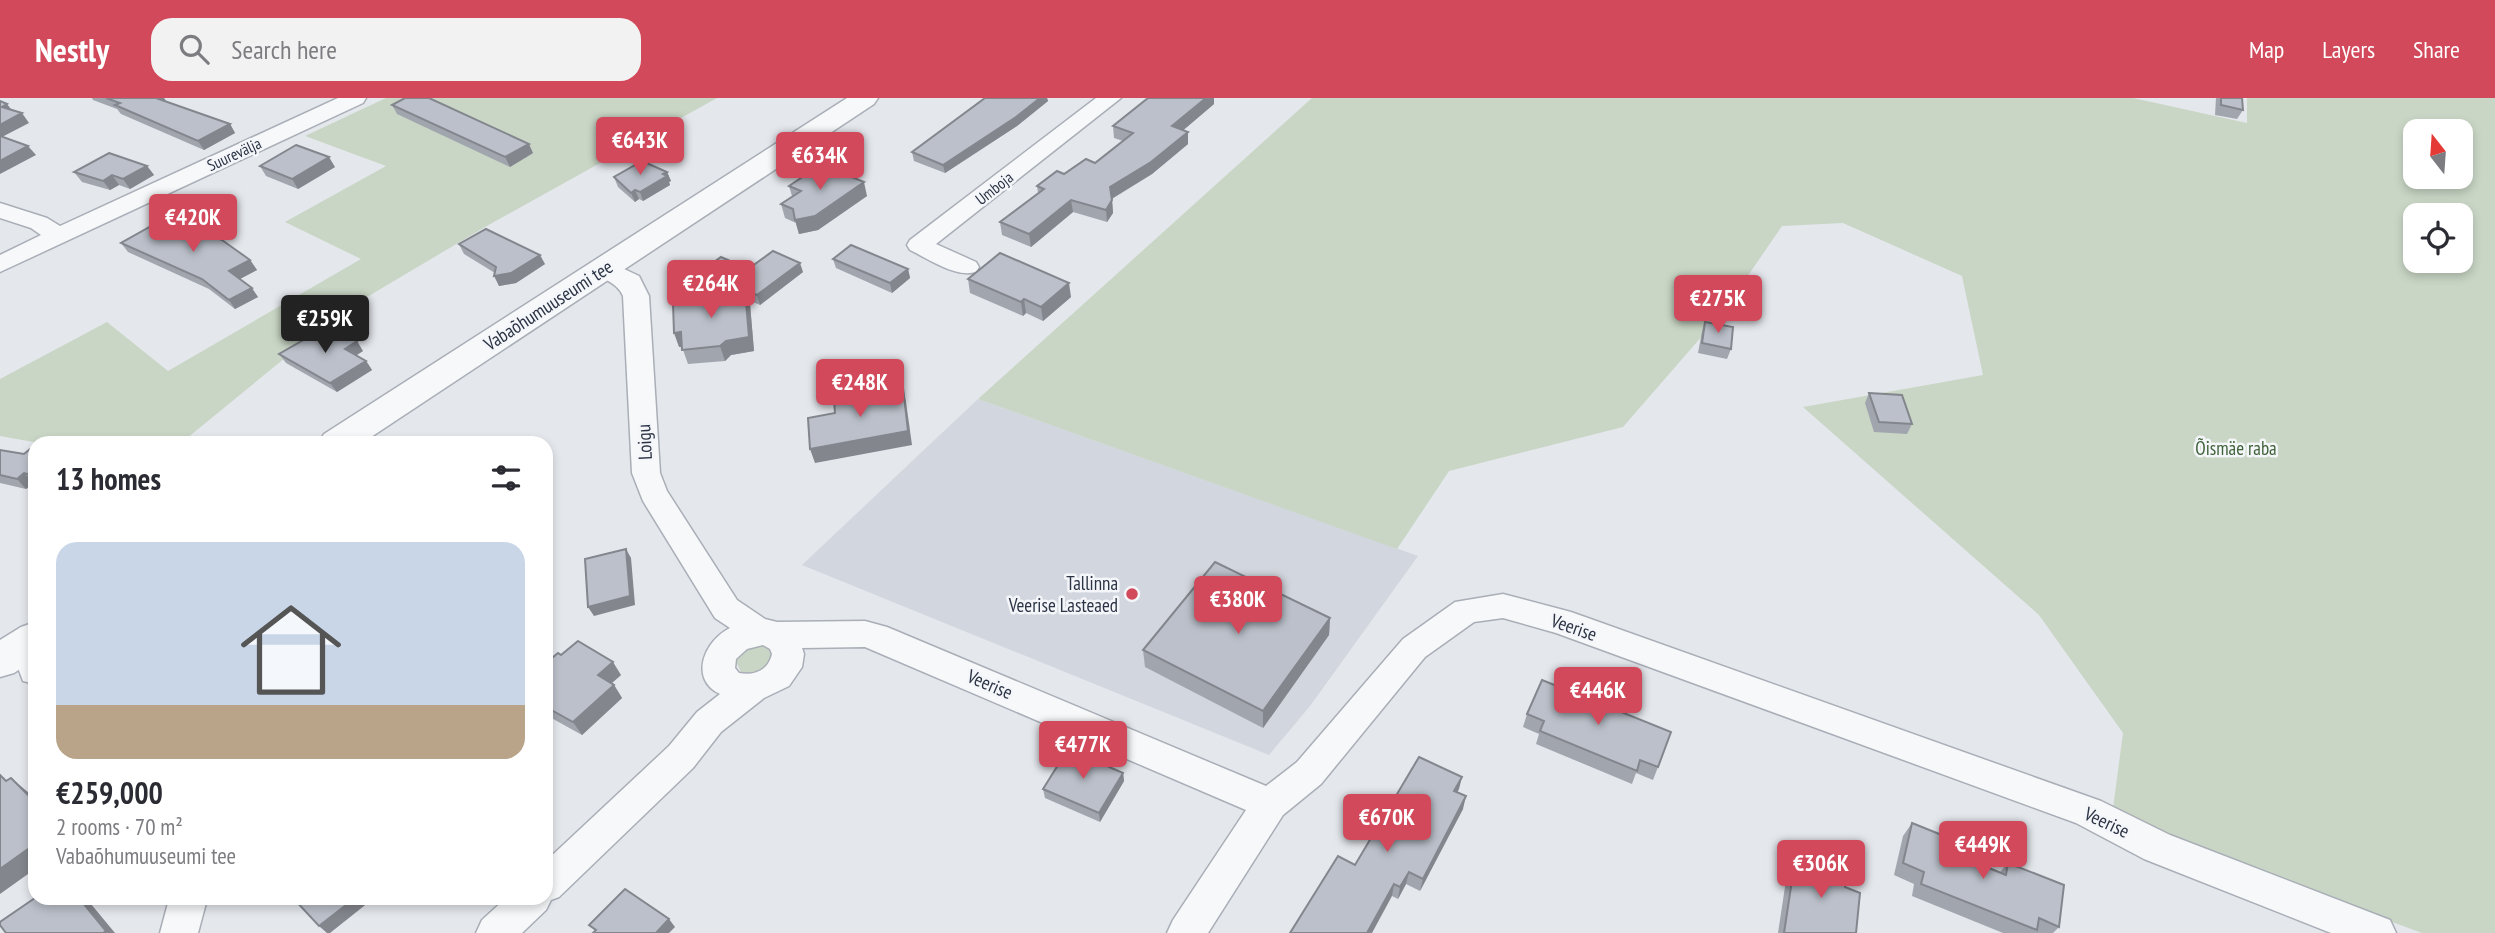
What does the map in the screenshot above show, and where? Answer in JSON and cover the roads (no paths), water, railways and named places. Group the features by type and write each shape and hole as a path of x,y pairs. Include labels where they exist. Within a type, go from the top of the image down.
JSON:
{"street":[{"name":"Suurevälja","path":"0,264 57,235 355,98"},
{"name":"Vabaõhumuuseumi tee","path":"347,436 865,98"},
{"name":"Umboja","path":"967,267 919,246 1110,98"},
{"path":"0,210 38,223 57,235"},
{"name":"Loigu","path":"605,268 630,282 636,296 646,473 653,493 726,610 768,634"},
{"name":"Veerise","path":"768,634 865,634 887,640 1270,804 1310,773 1414,648 1466,611 1503,606 1560,621 2088,812 2157,846 2377,933"},
{"path":"726,610 732,674"},
{"path":"553,878 681,757 709,722 732,674 737,639 768,634 788,648 786,666"},
{"path":"732,674 773,680 786,666 833,635"},
{"path":"1186,933 1270,804"},
{"path":"179,933 186,905"},
{"path":"495,933 525,905"}],"place":[{"name":"Tallinna Veerise Lasteaed","path":"1132,594"}],"park label":[{"name":"Õismäe raba","path":"2236,448"}]}
